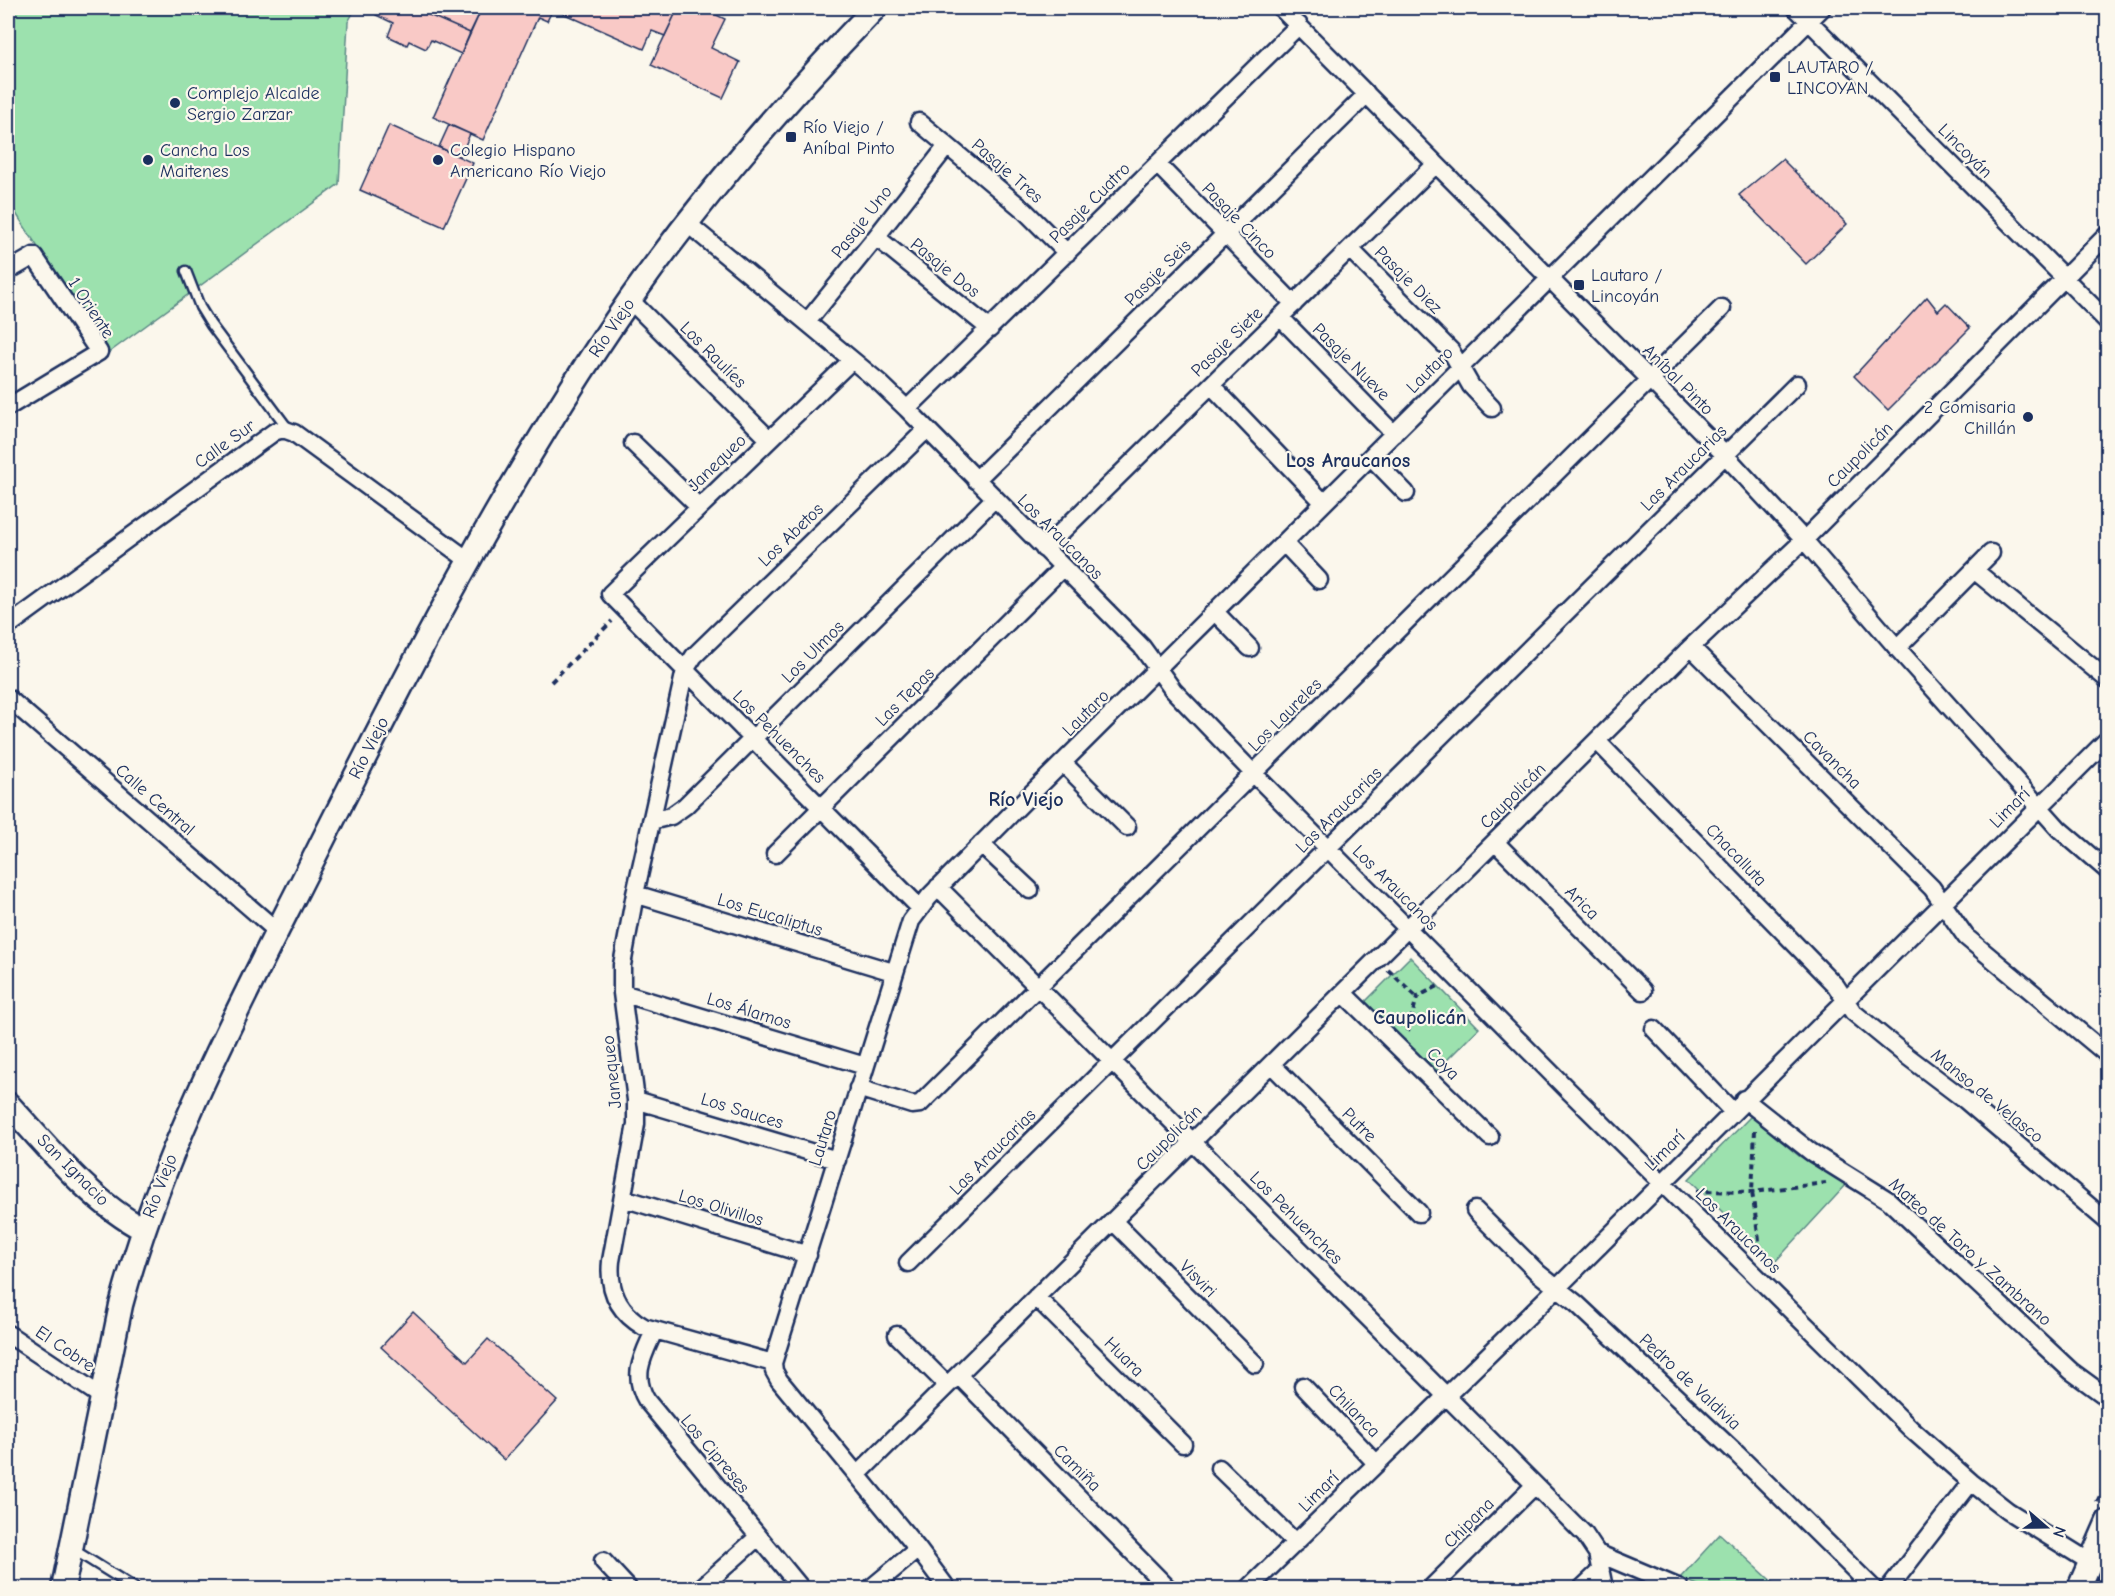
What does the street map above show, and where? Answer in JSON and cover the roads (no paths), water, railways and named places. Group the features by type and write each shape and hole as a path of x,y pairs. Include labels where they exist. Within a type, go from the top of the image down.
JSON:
{"main road":[{"name":"Río Viejo","path":"63,1588 121,1305 143,1229 163,1174 216,1055 396,694 468,560 524,465 630,300 747,149 875,8"},
{"name":"San Ignacio","path":"8,1104 98,1197 121,1216 143,1229"},
{"path":"2079,1588 2108,1521"}],"street":[{"name":"Aníbal Pinto","path":"1281,8 1725,455 1804,540 2059,829 2108,871"},
{"name":"Lincoyán","path":"1796,8 2108,322"},
{"name":"Lautaro","path":"773,1363 904,936 919,907 1822,8"},
{"name":"Pasaje Cuatro","path":"907,409 1299,25"},
{"name":"Pasaje Seis","path":"976,480 1367,94"},
{"name":"Pasaje Tres","path":"919,122 1025,212 1067,253"},
{"name":"Pasaje Uno","path":"807,322 947,146"},
{"name":"Pasaje Cinco","path":"1157,164 1294,304"},
{"name":"Pasaje Siete","path":"1044,549 1436,164"},
{"name":"Los Araucanos","path":"688,224 852,360 907,409 1142,647 1173,690 1254,774 1766,1287 1912,1430 2008,1511 2090,1562"},
{"name":"Caupolicán","path":"857,1475 1691,647 1804,540 2108,234"},
{"name":"Pasaje Dos","path":"876,237 990,329"},
{"name":"Pasaje Diez","path":"1350,249 1451,351 1471,386 1491,408"},
{"name":"1 Oriente","path":"8,271 34,256 99,352 8,407"},
{"name":"Los Raulíes","path":"630,300 769,438"},
{"name":"Los Laureles","path":"858,1088 914,1105 920,1104 1722,308"},
{"name":"Pasaje Nueve","path":"1280,317 1394,434"},
{"name":"Janequeo","path":"610,594 852,360"},
{"name":"Las Araucarias","path":"908,1263 1797,384"},
{"path":"1211,385 1324,503"},
{"path":"289,430 468,560"},
{"name":"Calle Sur","path":"8,626 274,432 289,430"},
{"name":"Los Abetos","path":"685,670 694,656 926,430"},
{"path":"633,443 699,507"},
{"path":"1371,457 1406,493"},
{"name":"Los Ulmos","path":"651,820 662,819 678,812 994,498"},
{"path":"1284,543 1319,580"},
{"path":"1898,648 1990,553"},
{"name":"Las Tepas","path":"775,855 1063,567"},
{"path":"1974,570 2108,680"},
{"name":"Los Pehuenches","path":"610,594 919,907"},
{"path":"1215,612 1250,648"},
{"name":"Cavancha","path":"1691,647 1932,888 1966,937 2108,1055"},
{"name":"Janequeo","path":"685,670 635,894 622,965 622,993 636,1100 636,1124 611,1261 611,1286 615,1298 627,1316 644,1327 773,1363"},
{"name":"Calle Central","path":"8,698 278,931"},
{"name":"Limarí","path":"1249,1588 1446,1395 1666,1186 1845,999 2108,739"},
{"name":"Chacalluta","path":"1597,741 1836,986 1845,999"},
{"path":"1063,763 1127,827"},
{"name":"Arica","path":"1495,842 1643,991"},
{"path":"981,844 1030,890"},
{"name":"Los Pehuenches","path":"938,887 1585,1535 1597,1553 1604,1588"},
{"name":"Los Eucaliptus","path":"635,894 894,972"},
{"name":"Los Álamos","path":"622,993 865,1066"},
{"name":"Coya","path":"1343,993 1490,1137"},
{"name":"Manso de Velasco","path":"1845,999 1853,1012 1874,1030 1965,1100 2108,1222"},
{"name":"Mateo de Toro y Zambrano","path":"1654,1029 1744,1106 1811,1152 1888,1200 2071,1371 2108,1398"},
{"name":"Putre","path":"1271,1064 1419,1213"},
{"name":"Los Sauces","path":"636,1100 837,1160"},
{"name":"Los Olivillos","path":"623,1198 807,1255"},
{"name":"Pedro de Valdivia","path":"1475,1210 1538,1273 1577,1304 1737,1454 1873,1588"},
{"name":"Visviri","path":"1113,1221 1255,1364"},
{"name":"Huara","path":"1036,1297 1183,1444"},
{"name":"Los Cipreses","path":"654,1331 639,1372 642,1393 801,1588"},
{"name":"El Cobre","path":"8,1334 101,1396"},
{"path":"897,1335 952,1380"},
{"path":"773,1363 779,1380 918,1549 946,1588"},
{"name":"Camiña","path":"952,1380 1168,1588"},
{"name":"Chilanca","path":"1303,1386 1376,1463"},
{"path":"1219,1468 1296,1543"},
{"path":"1889,1588 1971,1482"},
{"name":"Chipana","path":"1431,1588 1535,1485"},
{"path":"701,1588 758,1537"},
{"path":"871,1588 918,1549"},
{"path":"1597,1553 1680,1588"},
{"path":"603,1561 628,1588"},
{"path":"1582,1588 1601,1570"}],"lane":[{"path":"186,271 200,307 211,325 289,430"},
{"path":"71,1548 135,1588"}],"place":[{"name":"LAUTARO / LINCOYAN","path":"1775,77"},
{"name":"Complejo Alcalde Sergio Zarzar","path":"175,103"},
{"name":"Río Viejo / Aníbal Pinto","path":"791,137"},
{"name":"Cancha Los Maitenes","path":"148,160"},
{"name":"Colegio Hispano Americano Río Viejo","path":"438,160"},
{"name":"Lautaro / Lincoyán","path":"1579,285"},
{"name":"2 Comisaria Chillán","path":"2028,417"}],"district":[{"name":"Los Araucanos","path":"1348,460"},
{"name":"Río Viejo","path":"1026,799"},
{"name":"Caupolicán","path":"1420,1017"}]}
